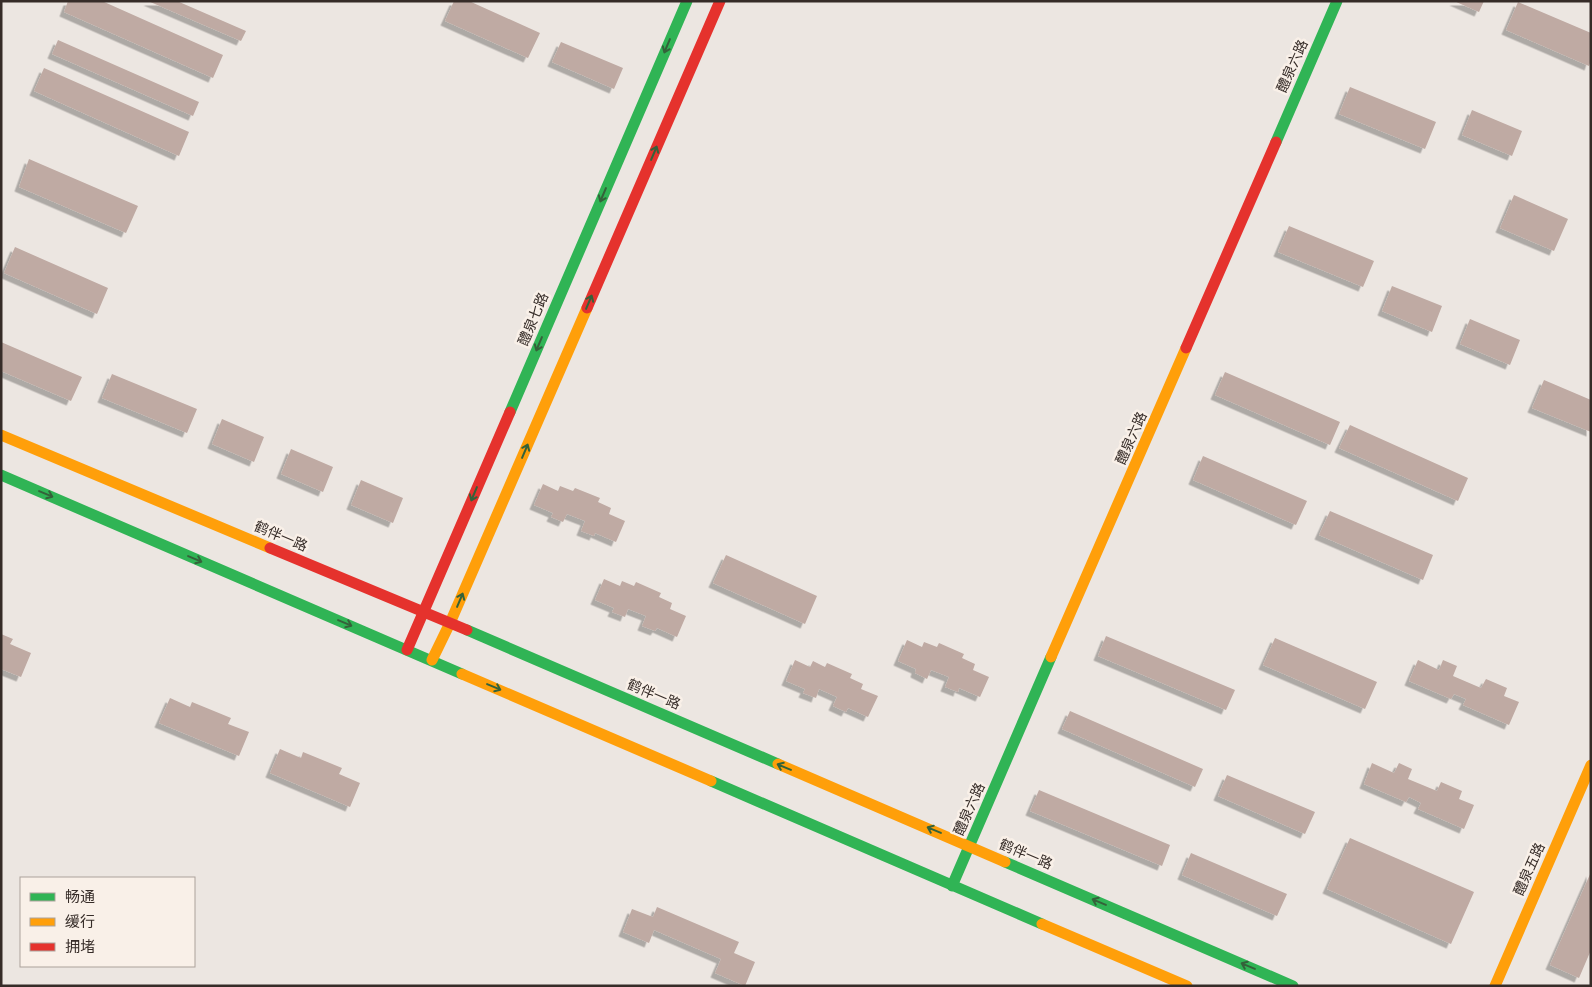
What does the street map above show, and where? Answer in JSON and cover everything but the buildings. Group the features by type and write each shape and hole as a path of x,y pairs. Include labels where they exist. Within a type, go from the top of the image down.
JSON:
{"main road":[{"name":"醴泉七路","path":"407,650 687,1"},
{"path":"432,660 450,623 720,1"},
{"name":"醴泉六路","path":"952,886 1337,1"},
{"name":"鹤伴一路","path":"1,434 450,623 1293,986"},
{"path":"1,475 1187,986"},
{"name":"醴泉五路","path":"1495,986 1591,765"}],"traffic: fast":[{"path":"510,412 687,1"},
{"path":"1276,142 1337,1"},
{"path":"1,475 462,674"},
{"path":"467,630 778,764"},
{"path":"952,886 1051,657"},
{"path":"711,781 1042,924"},
{"path":"1005,862 1293,986"}],"traffic: slow":[{"path":"432,660 450,623 587,308"},
{"path":"1051,657 1186,348"},
{"path":"1,435 270,548"},
{"path":"462,674 711,781"},
{"path":"778,764 1005,862"},
{"path":"1495,986 1591,765"},
{"path":"1042,924 1187,986"}],"traffic: jam":[{"path":"587,308 720,1"},
{"path":"1186,348 1276,142"},
{"path":"407,650 510,412"},
{"path":"270,548 467,630"}]}
